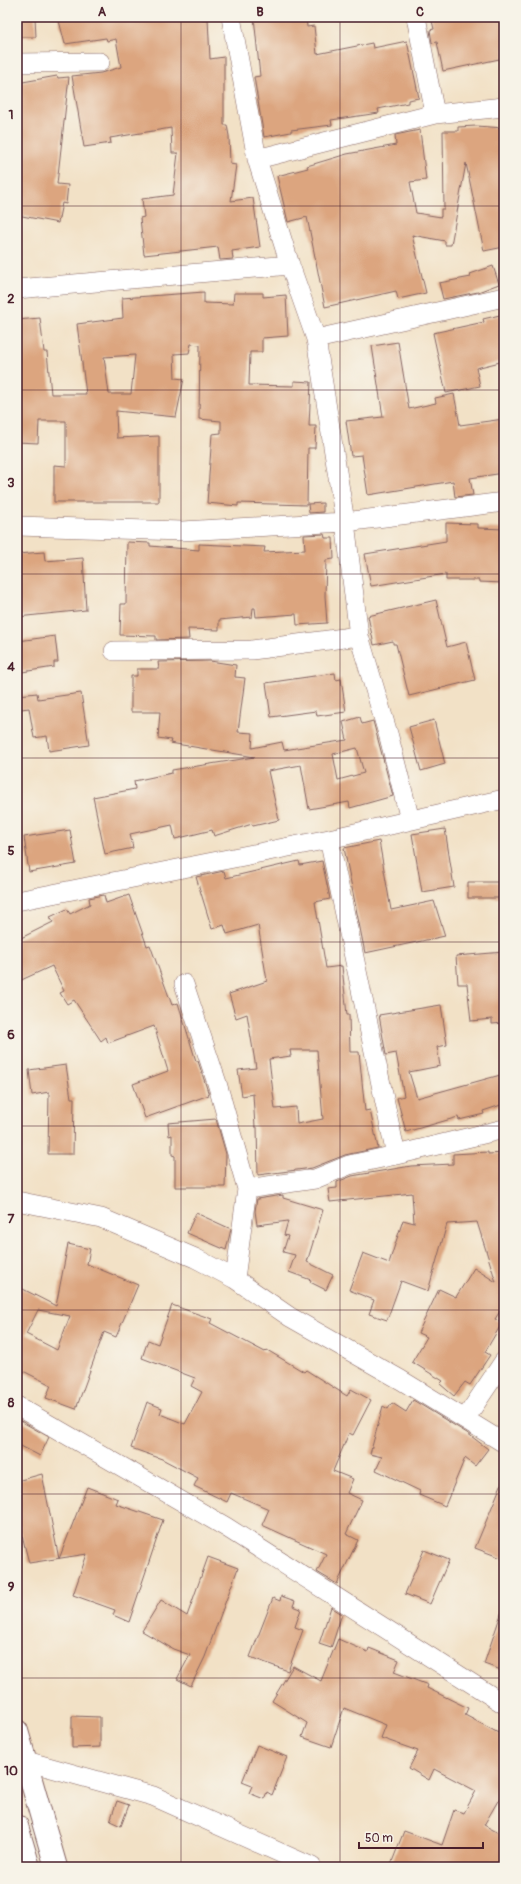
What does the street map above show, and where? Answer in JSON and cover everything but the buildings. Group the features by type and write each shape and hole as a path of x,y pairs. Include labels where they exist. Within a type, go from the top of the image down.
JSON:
{"highway":[{"path":"17,1731 56,1867"},
{"path":"17,1826 29,1867"}],"street":[{"path":"231,17 257,159 290,265 316,339 345,522 358,636 389,737 410,820"},
{"path":"416,17 435,114"},
{"path":"17,63 100,62"},
{"path":"257,159 435,114 504,107"},
{"path":"17,289 290,265"},
{"path":"316,339 504,297"},
{"path":"17,526 182,531 345,522 504,502"},
{"path":"114,651 252,650 358,636"},
{"path":"17,901 329,839 504,799"},
{"path":"329,839 396,1155"},
{"path":"184,984 216,1083 247,1189 235,1279"},
{"path":"247,1189 315,1179 349,1165 504,1129"},
{"path":"17,1201 100,1218 195,1258 235,1279 290,1317 401,1380 504,1443"},
{"path":"465,1420 504,1361"},
{"path":"17,1406 226,1527 504,1704"},
{"path":"26,1761 153,1796 312,1867"}]}
